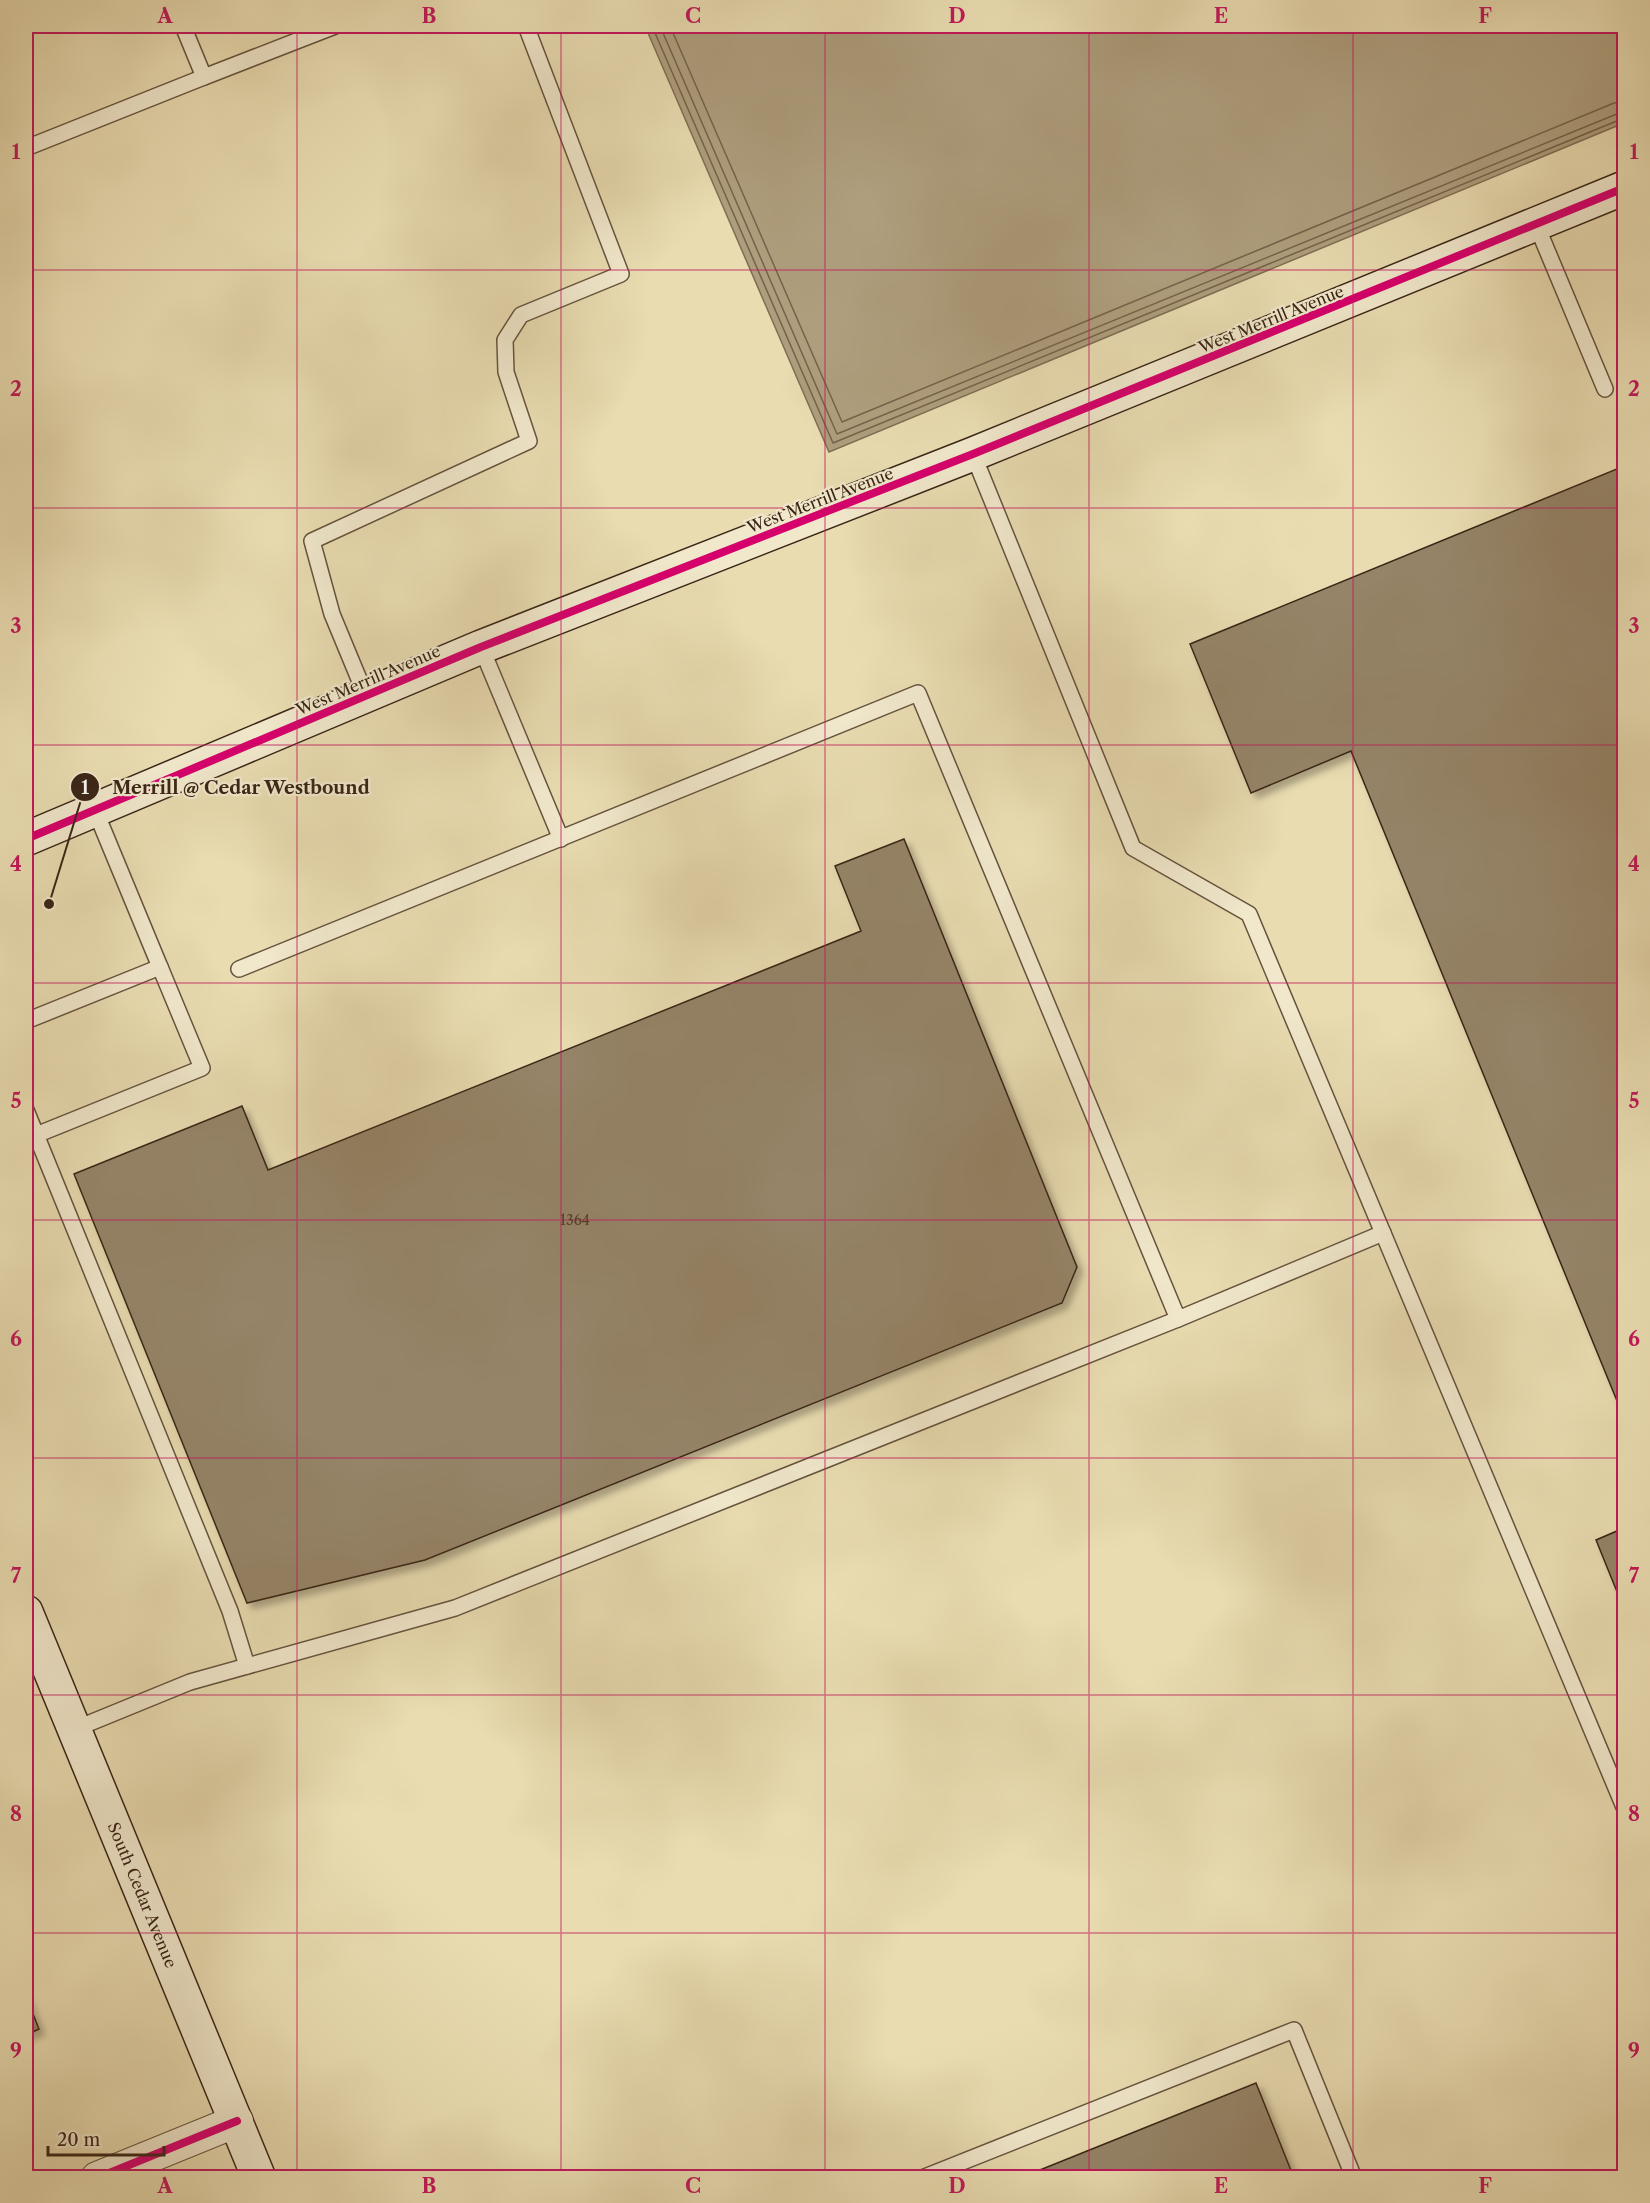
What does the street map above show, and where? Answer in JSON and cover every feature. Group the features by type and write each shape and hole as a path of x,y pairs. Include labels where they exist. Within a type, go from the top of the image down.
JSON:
{"main road":[{"name":"West Merrill Avenue","path":"26,839 481,647 973,454 1624,188"},
{"name":"South Cedar Avenue","path":"26,1612 259,2178"}],"street":[{"path":"97,2178 237,2121"}],"lane":[{"path":"183,26 204,77"},
{"path":"26,148 335,26"},
{"path":"366,696 332,614 312,541 529,441 506,372 505,340 521,315 621,274 526,26"},
{"path":"1536,224 1605,389"},
{"path":"973,454 1133,848 1250,914 1624,1806"},
{"path":"481,647 561,839"},
{"path":"239,969 918,693 1178,1319"},
{"path":"36,1135 202,1068 95,810"},
{"path":"26,1021 160,967"},
{"path":"26,1110 230,1611 247,1666"},
{"path":"75,1729 190,1682 455,1608 1178,1319 1383,1233"},
{"path":"922,2178 1294,2031 1354,2178"}],"water":[{"path":"645,26 1624,26 1624,123 829,452"}],"building":[{"path":"1624,466 1624,1418 1351,751 1251,793 1190,644"},
{"path":"904,839 1077,1267 1062,1303 425,1560 247,1603 74,1174 242,1106 268,1170 861,931 835,866"},
{"path":"1624,1528 1624,1609 1596,1540"},
{"path":"26,1996 39,2029 26,2035"},
{"path":"1256,2083 1294,2178 1020,2178"}],"cycle path":[{"path":"26,839 481,647 973,454 1624,188"},
{"path":"97,2178 237,2121"}],"place":[{"name":"Merrill @ Cedar Westbound","path":"49,904"}]}
